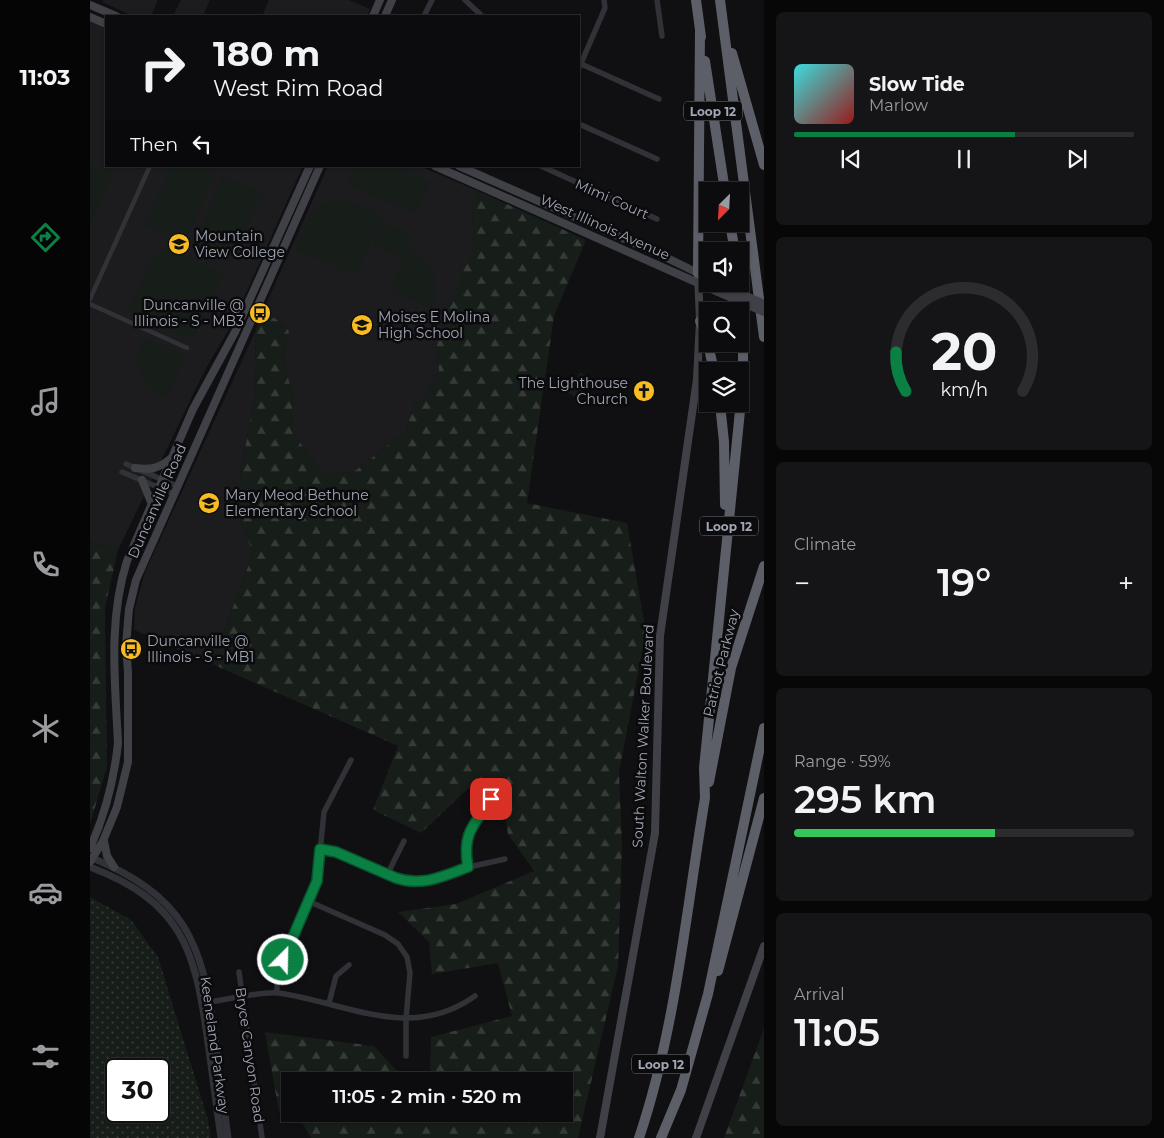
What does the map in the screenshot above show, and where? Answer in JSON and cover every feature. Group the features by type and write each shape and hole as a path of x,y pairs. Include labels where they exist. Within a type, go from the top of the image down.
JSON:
{"highway":[{"name":"Loop 12","path":"696,0 724,182"},
{"name":"Loop 12","path":"720,0 764,337"},
{"path":"722,16 764,165"},
{"path":"698,278 700,31"},
{"name":"Loop 12","path":"639,1138 667,1032 705,798 704,768 742,381 743,334 740,292"},
{"path":"721,412 725,474 719,572 721,603"},
{"name":"Patriot Parkway","path":"705,798 731,668 764,566"},
{"name":"Loop 12","path":"661,1138 681,1090 708,994 764,728"},
{"path":"708,994 720,966 764,798"},
{"path":"634,1138 642,1127"}],"main road":[{"path":"373,15 380,0"},
{"path":"385,15 392,0"},
{"path":"90,5 114,15"},
{"path":"90,17 105,24"},
{"name":"Duncanville Road","path":"90,848 103,816 115,770 118,743 114,619 122,576 171,457 199,396 250,300 310,167"},
{"name":"Duncanville Road","path":"91,859 104,841 117,808 126,772 127,627 136,580 320,167"},
{"name":"West Illinois Avenue","path":"437,167 636,254 698,278"},
{"name":"West Illinois Avenue","path":"461,167 641,246 698,278"},
{"path":"464,178 467,170"},
{"path":"590,233 594,225"},
{"path":"636,254 641,246"},
{"name":"South Walton Walker Boulevard","path":"698,278 699,302"},
{"name":"West Illinois Avenue","path":"727,292 764,312"},
{"name":"West Illinois Avenue","path":"732,292 764,304"},
{"name":"South Walton Walker Boulevard","path":"600,1138 655,833 660,636 697,379 699,340"},
{"path":"135,468 148,470 160,467 171,457"},
{"path":"142,480 151,502"},
{"path":"122,576 136,580"},
{"path":"116,672 128,672"},
{"path":"115,770 126,772"},
{"path":"104,841 107,856 114,867"},
{"path":"696,1138 764,946"}],"street":[{"path":"424,15 432,0"},
{"path":"466,0 481,15"},
{"path":"580,63 605,8 604,0"},
{"path":"658,0 662,36"},
{"path":"580,65 659,99"},
{"path":"580,124 657,159"},
{"path":"90,299 150,167"},
{"name":"Mimi Court","path":"542,167 657,219"},
{"path":"90,304 187,348"},
{"path":"126,464 175,490"},
{"path":"122,472 142,480 160,483"},
{"path":"277,992 277,975 317,881 324,812 351,760"},
{"path":"468,867 465,849 468,834 491,799"},
{"path":"386,875 404,841"},
{"path":"320,849 336,852 406,882 426,882 468,867 505,859"},
{"name":"Keeneland Parkway","path":"91,859 114,867 150,890 169,907 185,927 200,958 211,1002 228,1138"},
{"name":"Keeneland Parkway","path":"90,867 130,885 146,896 170,920 186,944 193,962 202,1003 221,1138"},
{"path":"308,901 385,935 398,944 407,957 410,973 406,1019 406,1056"},
{"path":"329,1003 336,976 348,965"},
{"name":"Bryce Canyon Road","path":"238,972 262,1138"},
{"path":"202,1003 277,992 329,1003 372,1015 406,1019 443,1013 463,1005 475,996"}],"shaded area":[{"path":"104,0 158,0 151,15 131,15 102,2"},
{"path":"181,0 210,0 203,15 174,15"},
{"path":"269,0 349,0 370,9 367,15 262,15"},
{"name":"Mountain View College","path":"90,21 105,28 105,167 303,167 233,322 205,370 118,550 90,541"},
{"name":"Moises E Molina High School","path":"328,167 422,167 478,191 472,206 474,246 436,350 439,370 426,397 414,404 406,431 355,471 324,475 291,430 293,396 283,359 289,331 276,319 262,313"},
{"name":"Mary Meod Bethune Elementary School","path":"256,330 254,400 240,476 244,493 238,514 253,553 212,664 134,630 135,608 145,572"}],"green space":[{"path":"90,161 114,172 90,224"},
{"path":"172,167 201,167 216,174 185,242 145,224"},
{"path":"354,167 395,167 430,182 416,214 347,184"},
{"path":"223,176 262,193 230,263 192,246"},
{"path":"478,191 586,240 554,316 527,503 627,523 646,632 619,772 622,845 618,966 578,1138 311,1138 303,1124 299,1122 573,1122 573,1072 430,1072 431,1037 512,1016 498,963 432,974 429,942 398,912 456,904 534,871 508,834 500,787 475,782 421,833 373,810 398,746 212,664 253,553 238,514 244,493 240,476 254,400 256,330 262,313 276,319 289,331 283,359 293,396 291,430 324,475 355,471 406,431 414,404 426,397 439,370 436,350 445,313 474,246 472,205"},
{"path":"324,203 355,203 382,215 358,271 351,274 294,248 307,222"},
{"path":"383,223 411,235 402,257 373,244"},
{"path":"409,247 424,258 433,273 435,290 431,308 392,291 391,287"},
{"path":"166,250 175,251 223,273 195,335 186,338 128,310 152,258 159,252"},
{"path":"143,338 183,355 184,360 166,398 151,388 141,373 139,356"},
{"path":"580,372 590,378 579,399 568,393"},
{"path":"90,541 118,550 105,608 107,767 90,824"},
{"path":"90,897 131,920 158,957 208,1120 211,1138 90,1138"},
{"path":"764,1028 764,1138 724,1138"},
{"path":"265,1032 374,1046 395,1069 402,1072 281,1072 281,1113 279,1112"}],"place":[{"name":"Mountain View College","path":"179,244"},
{"name":"Duncanville @ Illinois - S - MB3","path":"260,313"},
{"name":"Moises E Molina High School","path":"362,325"},
{"name":"The Lighthouse Church","path":"644,391"},
{"name":"Mary Meod Bethune Elementary School","path":"209,503"},
{"name":"Duncanville @ Illinois - S - MB1","path":"131,649"}],"route":[{"path":"283,960 317,881 320,849 336,852 406,882 426,882 468,867 465,849 468,834 491,799"}]}
